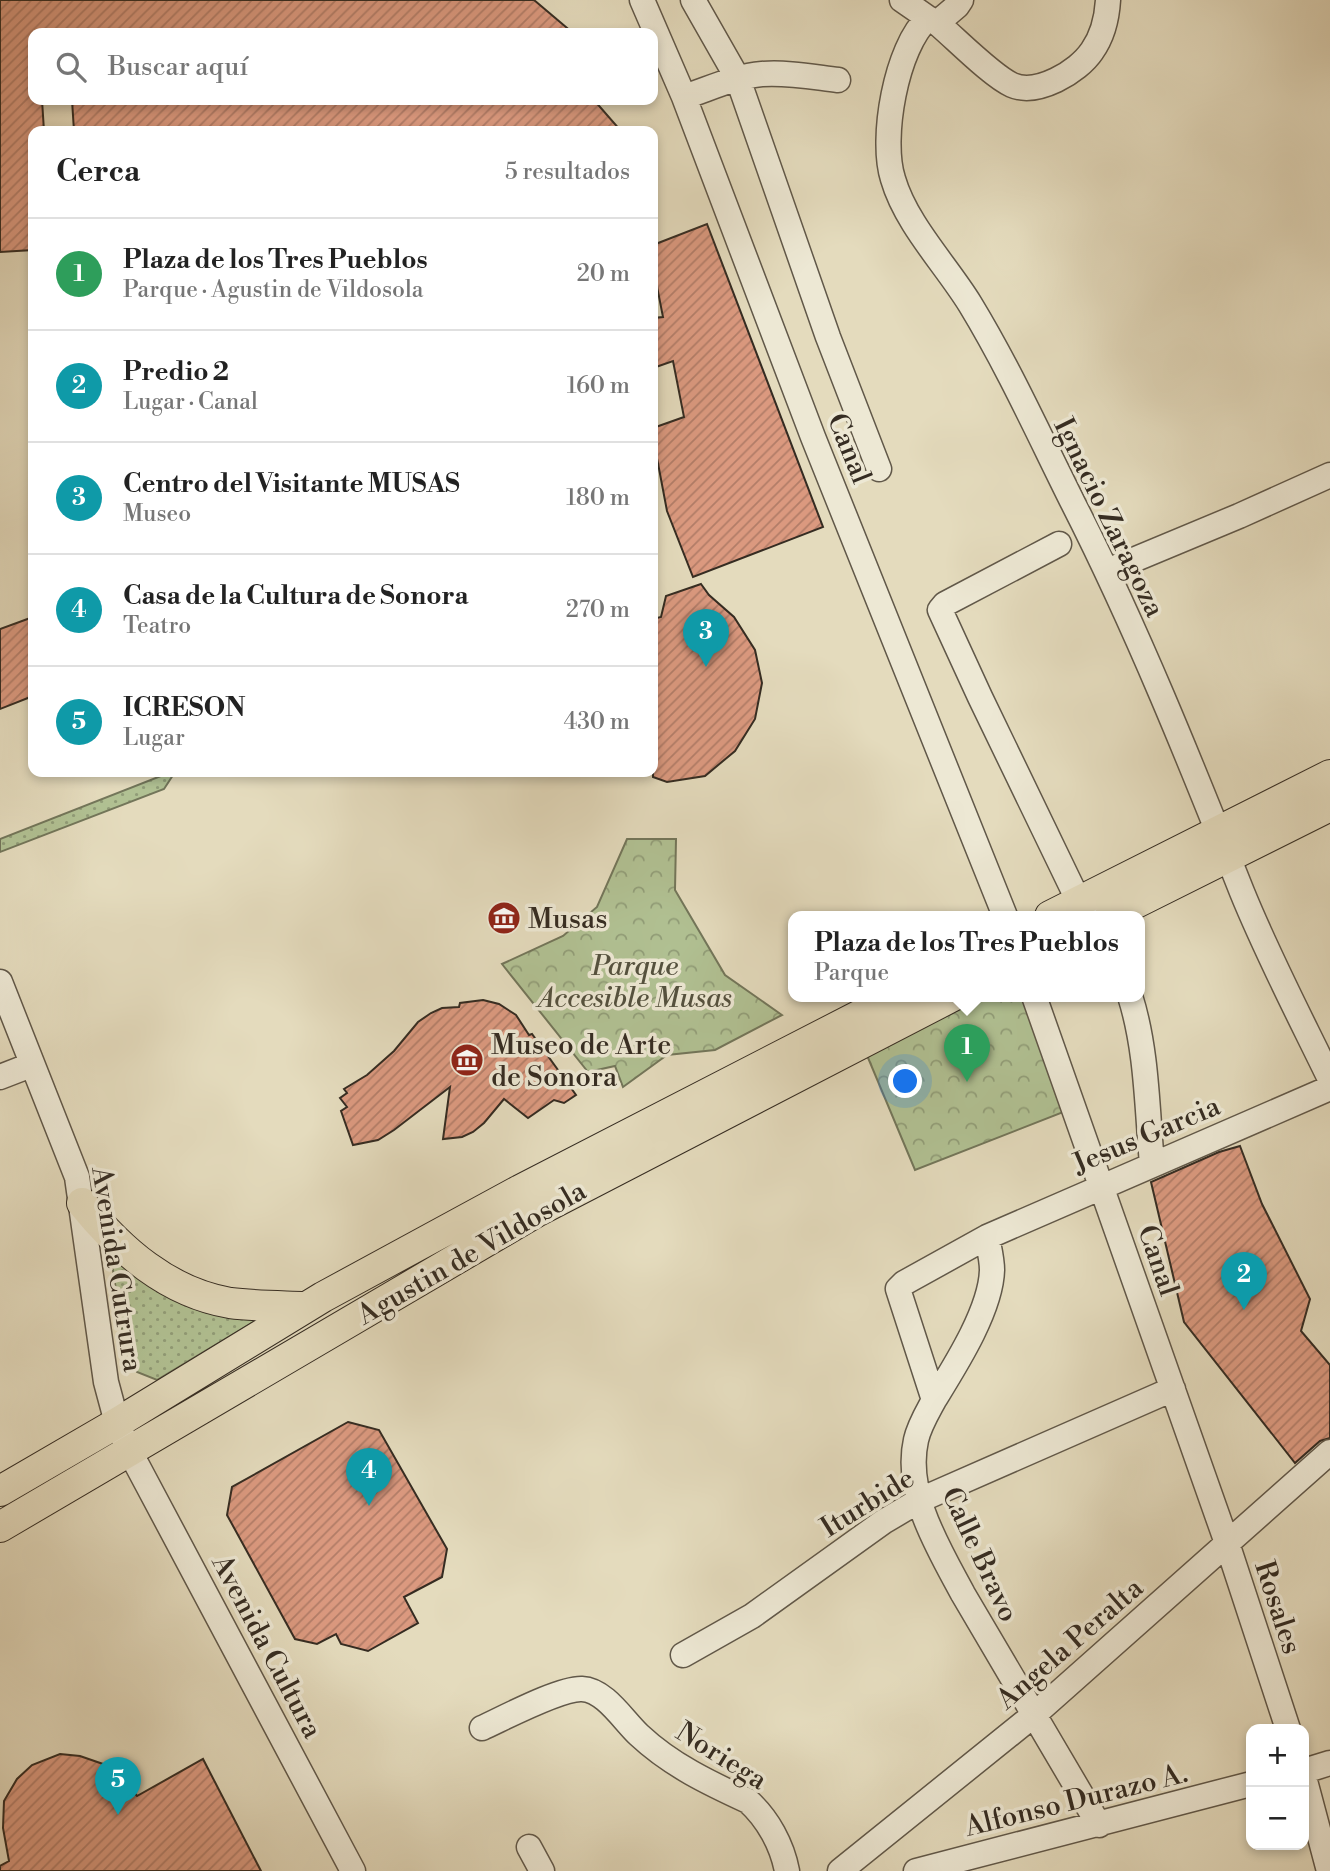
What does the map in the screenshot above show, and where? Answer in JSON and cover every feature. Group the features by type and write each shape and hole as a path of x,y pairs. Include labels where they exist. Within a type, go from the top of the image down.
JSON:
{"main road":[{"path":"1118,911 1330,775"},
{"path":"1084,909 1224,844 1330,806"},
{"name":"Agustin de Vildosola","path":"0,1490 117,1423 305,1307 520,1190 885,1002"},
{"name":"Agustin de Vildosola","path":"0,1527 538,1210 941,1002"},
{"path":"82,1203 124,1250 144,1266 183,1288 230,1303 305,1307"}],"street":[{"name":"Canal","path":"642,0 654,28"},
{"path":"693,0 738,79 814,299 879,469"},
{"path":"902,0 933,20 1008,83 1026,88 1054,80 1077,66 1091,53 1099,38 1108,0"},
{"name":"Ignacio Zaragoza","path":"961,0 957,6 921,24 907,48 895,89 889,130 889,158 893,181 911,217 971,305 1107,571 1243,893 1330,1079"},
{"name":"Canal","path":"658,37 684,97 813,437 1003,911"},
{"path":"684,97 760,74 838,80"},
{"path":"1107,571 1330,475"},
{"path":"1059,544 945,604 940,610 1084,909"},
{"name":"Avenida Cutrura","path":"0,982 77,1177 106,1382 117,1423 129,1450"},
{"name":"Canal","path":"1036,1002 1227,1543"},
{"path":"1132,1002 1143,1067 1152,1164"},
{"path":"0,1077 31,1065"},
{"name":"Jesus Garcia","path":"934,1400 898,1289 904,1283 987,1237 1330,1088"},
{"path":"934,1400 963,1352 986,1298 992,1268 987,1237"},
{"name":"Iturbide","path":"683,1656 752,1616 883,1522 920,1500 1173,1389"},
{"name":"Calle Bravo","path":"934,1400 916,1442 914,1458 920,1500 963,1594 1099,1825"},
{"name":"Avenida Cultura","path":"129,1450 353,1871"},
{"name":"Angela Peralta","path":"840,1871 1035,1714 1330,1452"},
{"name":"Rosales","path":"1227,1543 1286,1724"},
{"name":"Noriega","path":"482,1728 576,1689 596,1693 674,1764 748,1801 757,1810 777,1843 787,1871"},
{"path":"1309,1769 1330,1763"},
{"name":"Alfonso Durazo A.","path":"916,1871 1246,1785"},
{"path":"1307,1787 1329,1871"},
{"path":"529,1847 542,1871"}],"green space":[{"path":"158,777 172,777 164,789 0,852 0,839"},
{"name":"Parque Accesible Musas","path":"627,839 676,839 675,890 725,975 782,1015 715,1050 667,1055 623,1087 615,1066 588,1072 502,964 563,936 597,907"},
{"path":"973,1002 1026,1002 1066,1111 915,1170 866,1053"},
{"path":"116,1261 260,1318 157,1380 137,1372 125,1349 112,1264"}],"building":[{"path":"0,0 534,0 567,28 28,28 28,105 42,105 44,126 28,126 28,250 0,252"},
{"path":"72,105 598,105 617,126 74,126"},
{"path":"707,224 823,527 693,577 667,511 658,463 658,426 684,417 673,361 658,366 658,318 663,317 658,292 658,243"},
{"path":"701,584 709,595 734,617 755,650 762,683 755,719 735,751 705,776 667,782 653,777 658,777 658,618 661,617 666,596"},
{"path":"28,619 28,698 0,709 0,629"},
{"name":"Museo de Arte de Sonora","path":"483,1000 499,1004 516,1015 576,1095 564,1103 554,1100 528,1118 504,1099 473,1132 462,1137 443,1139 450,1087 378,1140 353,1145 341,1111 347,1107 340,1098 347,1093 344,1089 367,1075 394,1051 418,1022 431,1013 442,1008 459,1007 460,1003"},
{"path":"1240,1146 1262,1204 1310,1299 1301,1331 1330,1365 1330,1438 1320,1441 1295,1463 1184,1322 1151,1182 1219,1152"},
{"path":"348,1422 379,1430 447,1549 442,1577 404,1597 418,1623 368,1651 341,1644 336,1634 317,1644 295,1639 227,1515 232,1487"},
{"path":"60,1754 80,1756 103,1764 124,1780 137,1796 203,1759 261,1871 0,1871 0,1866 9,1861 3,1828 4,1801 17,1779 32,1765"}],"place":[{"name":"Centro del Visitante MUSAS","path":"706,667"},
{"name":"Musas","path":"504,918"},
{"name":"Museo de Arte de Sonora","path":"467,1060"},
{"name":"Plaza de los Tres Pueblos","path":"967,1082"},
{"name":"Predio 2","path":"1244,1310"},
{"name":"Casa de la Cultura de Sonora","path":"369,1506"},
{"name":"ICRESON","path":"118,1815"}]}
